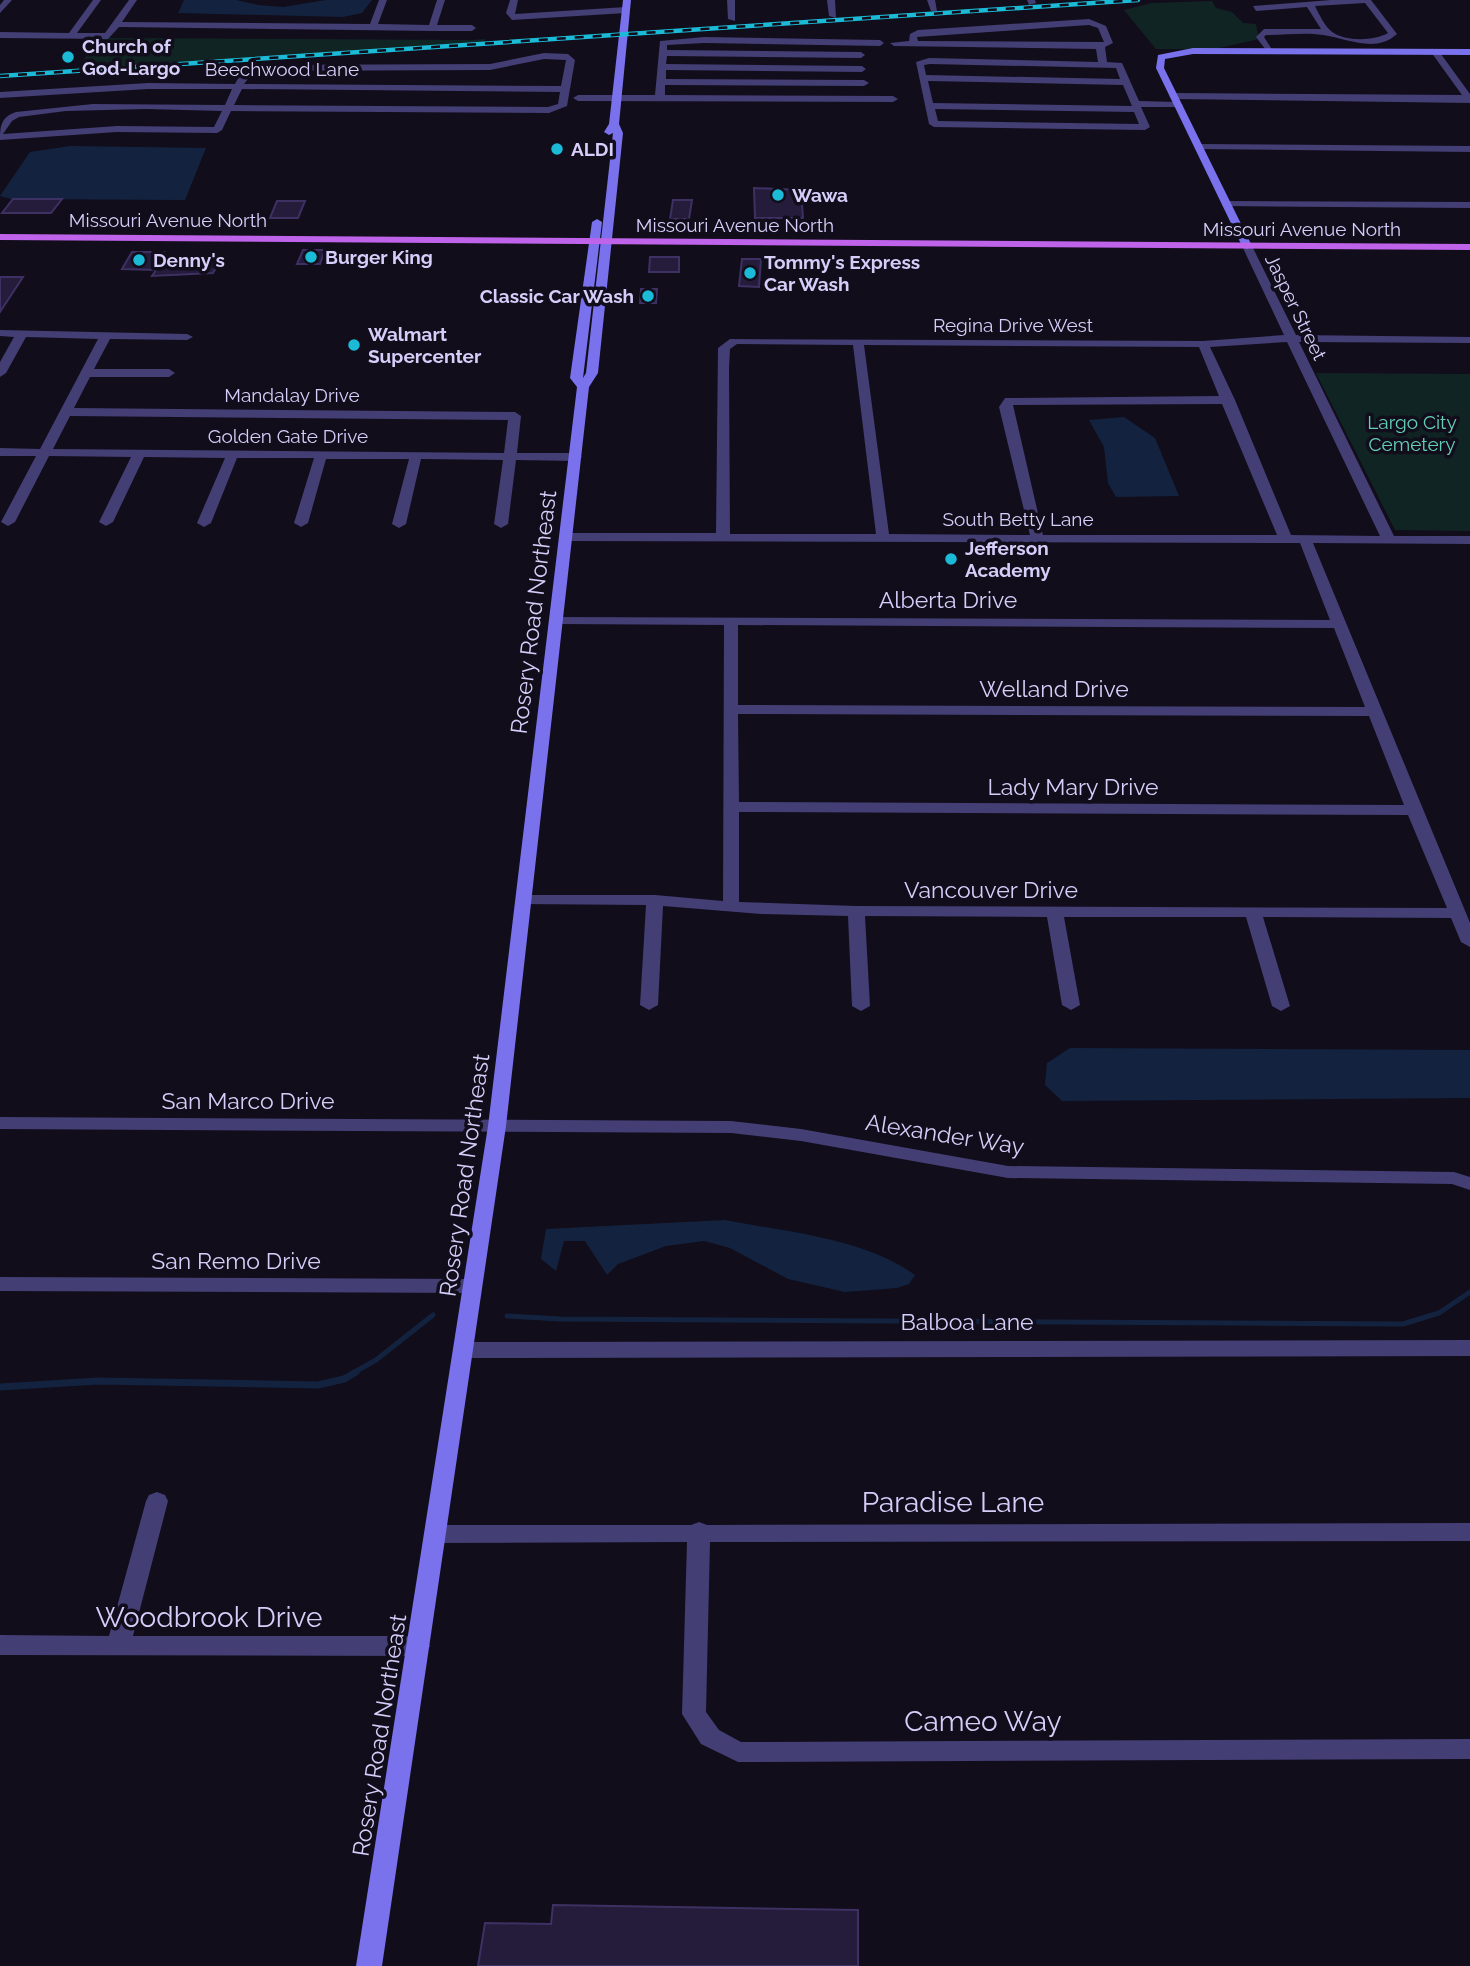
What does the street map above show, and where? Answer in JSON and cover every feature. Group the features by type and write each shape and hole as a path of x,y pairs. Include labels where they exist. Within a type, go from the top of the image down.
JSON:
{"main road":[{"name":"Missouri Avenue North","path":"0,229 381,232 913,243 1470,239"},
{"path":"220,238 247,231"},
{"path":"260,239 272,235 368,235 381,232"},
{"path":"794,242 904,239 923,236"},
{"name":"Missouri Avenue North","path":"0,237 260,239 1028,236 1470,247"},
{"path":"913,243 1028,236"}],"street":[{"path":"0,10 8,0"},
{"path":"71,36 97,0"},
{"path":"0,35 108,36 133,0"},
{"path":"373,27 383,0"},
{"path":"432,28 440,0"},
{"path":"514,0 510,13 512,18 626,5 615,97 614,124 618,133 612,187 600,237"},
{"path":"732,0 732,19"},
{"path":"831,0 833,16"},
{"path":"1255,8 1367,0 1393,34 1386,39 1367,40 1340,39 1327,32 1264,32 1260,37 1269,51 1470,52"},
{"path":"1309,4 1327,32"},
{"path":"894,43 1100,46 1109,43 1102,26 1095,22 918,33 912,36 914,43"},
{"path":"116,24 472,28"},
{"path":"858,31 867,98"},
{"path":"663,48 704,40 880,43"},
{"path":"1367,40 1377,52"},
{"path":"1100,46 1102,64"},
{"path":"663,48 860,55"},
{"path":"660,97 663,48"},
{"name":"Jasper Street","path":"1269,51 1193,51 1167,54 1159,62 1389,540"},
{"path":"1435,52 1470,99"},
{"path":"0,134 11,117 25,113 127,107 228,108 549,110 562,106 571,60 568,57 536,57 490,67 252,68 245,73 238,86 228,108 217,130 0,134"},
{"path":"921,62 1102,64 1119,65 1145,128 934,124 926,100 921,62"},
{"path":"662,67 862,69"},
{"path":"922,78 1126,82"},
{"path":"1455,79 1470,79"},
{"path":"661,82 864,83"},
{"name":"Beechwood Lane","path":"0,95 118,86 238,86 564,93 578,98 893,99"},
{"path":"912,99 1135,104 1176,100 1470,99"},
{"path":"600,237 604,164 608,132 614,124"},
{"path":"1199,147 1470,149"},
{"path":"604,164 609,168 607,182 612,187"},
{"path":"1226,204 1470,205"},
{"name":"Rosery Road Northeast","path":"369,1966 496,1126 576,457 583,387 576,378 600,237"},
{"path":"0,333 187,337"},
{"path":"0,373 22,333"},
{"path":"8,522 106,335"},
{"name":"Regina Drive West","path":"723,537 724,348 734,341 1203,344 1291,338 1470,340"},
{"path":"858,341 883,538"},
{"path":"1203,344 1286,540"},
{"path":"88,373 169,373"},
{"path":"1037,537 1005,407 1009,401 1228,400"},
{"name":"Mandalay Drive","path":"68,412 515,416 510,457"},
{"name":"Golden Gate Drive","path":"0,452 576,457"},
{"path":"106,522 139,454"},
{"path":"204,523 232,455"},
{"path":"301,523 321,455"},
{"path":"399,524 416,456"},
{"path":"501,524 510,457"},
{"name":"South Betty Lane","path":"566,537 1470,541"},
{"path":"1305,540 1470,942"},
{"name":"Alberta Drive","path":"557,620 1340,624"},
{"path":"731,907 732,620"},
{"name":"Welland Drive","path":"732,709 1376,712"},
{"name":"Lady Mary Drive","path":"731,807 1414,810"},
{"name":"Vancouver Drive","path":"525,900 655,900 731,907 856,911 1458,913"},
{"path":"649,1005 655,900"},
{"path":"856,911 861,1006"},
{"path":"1055,912 1071,1005"},
{"path":"1253,913 1281,1006"},
{"name":"San Marco Drive","path":"0,1123 496,1126"},
{"name":"Alexander Way","path":"496,1126 732,1127 776,1130 952,1165 1008,1172 1454,1178 1470,1184"},
{"name":"San Remo Drive","path":"0,1284 472,1286"},
{"name":"Balboa Lane","path":"464,1350 1470,1348"},
{"path":"118,1647 157,1501"},
{"name":"Paradise Lane","path":"435,1534 699,1531 1470,1532"},
{"name":"Cameo Way","path":"699,1531 694,1714 710,1737 738,1752 1470,1749"},
{"name":"Woodbrook Drive","path":"0,1645 418,1646"}],"green space":[{"path":"1212,1 1216,8 1232,12 1243,23 1256,24 1259,39 1215,49 1156,49 1124,10 1152,3"},
{"path":"99,38 485,39 484,44 75,72"},
{"name":"Largo City Cemetery","path":"1316,373 1470,374 1470,531 1395,530"}],"water":[{"path":"184,0 236,0 283,7 326,0 372,0 362,13 343,17 178,13"},
{"path":"70,146 206,148 185,200 11,199 0,196 30,152"},
{"path":"1124,417 1155,438 1179,496 1116,497 1108,483 1104,447 1089,420"},
{"path":"1070,1048 1470,1050 1470,1098 1062,1101 1045,1085 1047,1063"},
{"path":"725,1220 849,1245 872,1252 915,1275 909,1284 897,1288 845,1292 788,1279 730,1248 704,1241 666,1246 618,1264 607,1275 585,1241 564,1241 556,1271 541,1259 546,1229"}],"building":[{"path":"754,188 801,190 803,218 755,218"},
{"path":"13,199 62,199 51,213 2,213"},
{"path":"673,200 692,200 689,219 670,219"},
{"path":"277,201 305,201 298,218 270,218"},
{"name":"Burger King","path":"303,250 325,250 320,264 297,264"},
{"path":"132,252 164,252 162,257 222,257 213,273 152,276 156,270 122,269"},
{"path":"650,257 679,257 679,272 649,272"},
{"name":"Tommy's Express Car Wash","path":"742,259 761,259 759,287 739,286"},
{"path":"0,277 23,277 0,312"},
{"name":"Classic Car Wash","path":"641,289 657,289 656,303 640,303"},
{"path":"553,1905 858,1910 858,1966 478,1966 485,1923 551,1924"}],"waterway":[{"path":"507,1316 560,1319 1403,1324 1439,1313 1470,1292"},
{"path":"353,1373 376,1360 433,1315"},
{"path":"0,1387 98,1381 318,1385 344,1379 356,1372"}],"railway":[{"path":"0,76 1138,0"}],"place":[{"name":"Church of God-Largo","path":"68,57"},
{"name":"ALDI","path":"557,149"},
{"name":"Wawa","path":"778,195"},
{"name":"Burger King","path":"311,257"},
{"name":"Denny's","path":"139,260"},
{"name":"Tommy's Express Car Wash","path":"750,273"},
{"name":"Classic Car Wash","path":"648,296"},
{"name":"Walmart Supercenter","path":"354,345"},
{"name":"Jefferson Academy","path":"951,559"}]}
